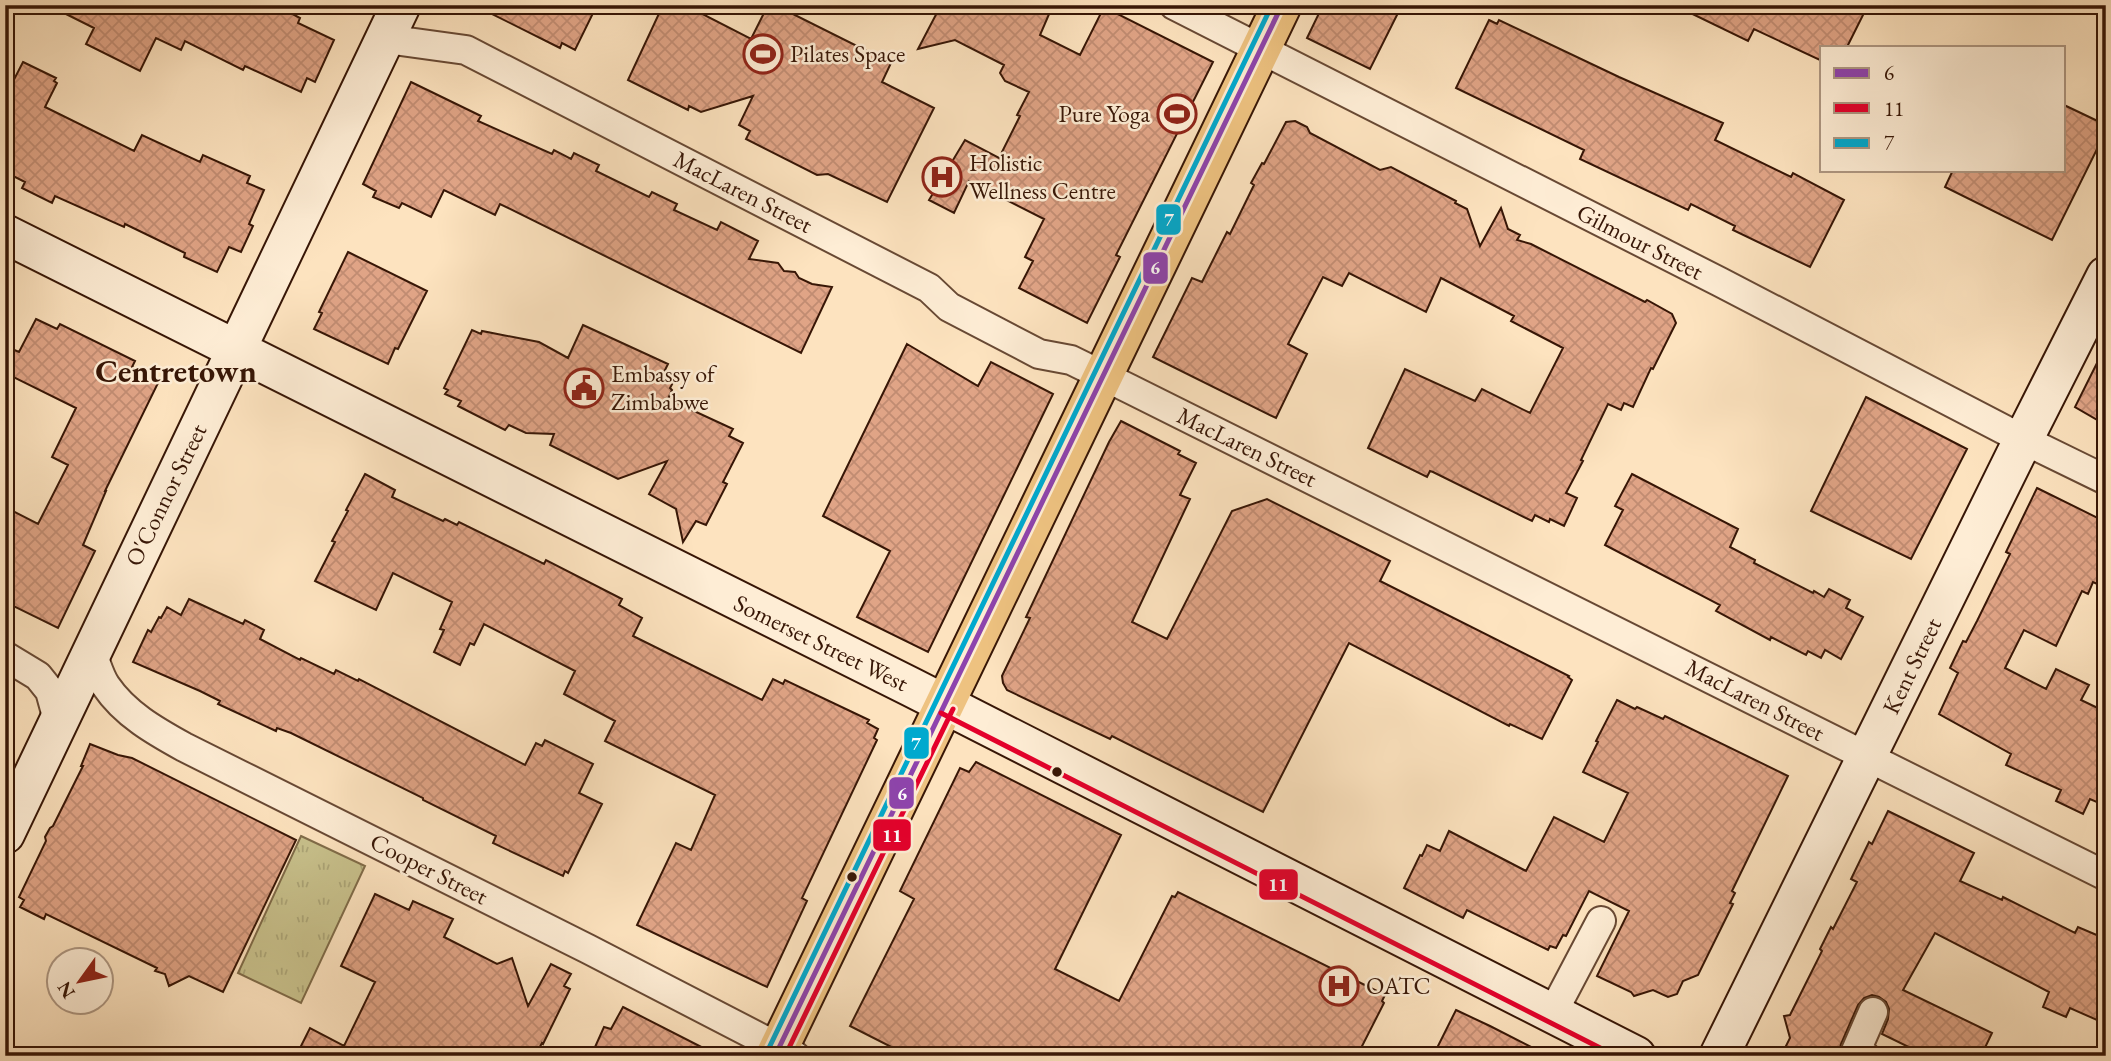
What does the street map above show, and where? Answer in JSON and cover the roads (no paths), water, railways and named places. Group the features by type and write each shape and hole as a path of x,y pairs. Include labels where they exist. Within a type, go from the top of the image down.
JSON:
{"main road":[{"path":"783,1053 945,705 1282,5"},
{"name":"O'Connor Street","path":"5,834 394,22"},
{"name":"Somerset Street West","path":"5,234 945,705 1636,1056"},
{"name":"Kent Street","path":"1720,1056 2106,276"}],"street":[{"name":"Gilmour Street","path":"1174,5 2106,480"},
{"name":"MacLaren Street","path":"394,22 466,50 929,288 948,307 1039,354 1071,360 2106,876"},
{"name":"Cooper Street","path":"91,651 106,687 149,727 588,949 783,1053"},
{"path":"5,656 38,676 50,691 58,720"},
{"path":"1552,1014 1601,921"},
{"path":"1865,1056 1856,1051 1872,1012"}],"place":[{"name":"Pilates Space","path":"763,54"},
{"name":"Pure Yoga","path":"1177,114"},
{"name":"Holistic Wellness Centre","path":"942,177"},
{"name":"Embassy of Zimbabwe","path":"584,388"},
{"name":"OATC","path":"1339,986"}],"district":[{"name":"Centretown","path":"176,371"}]}
